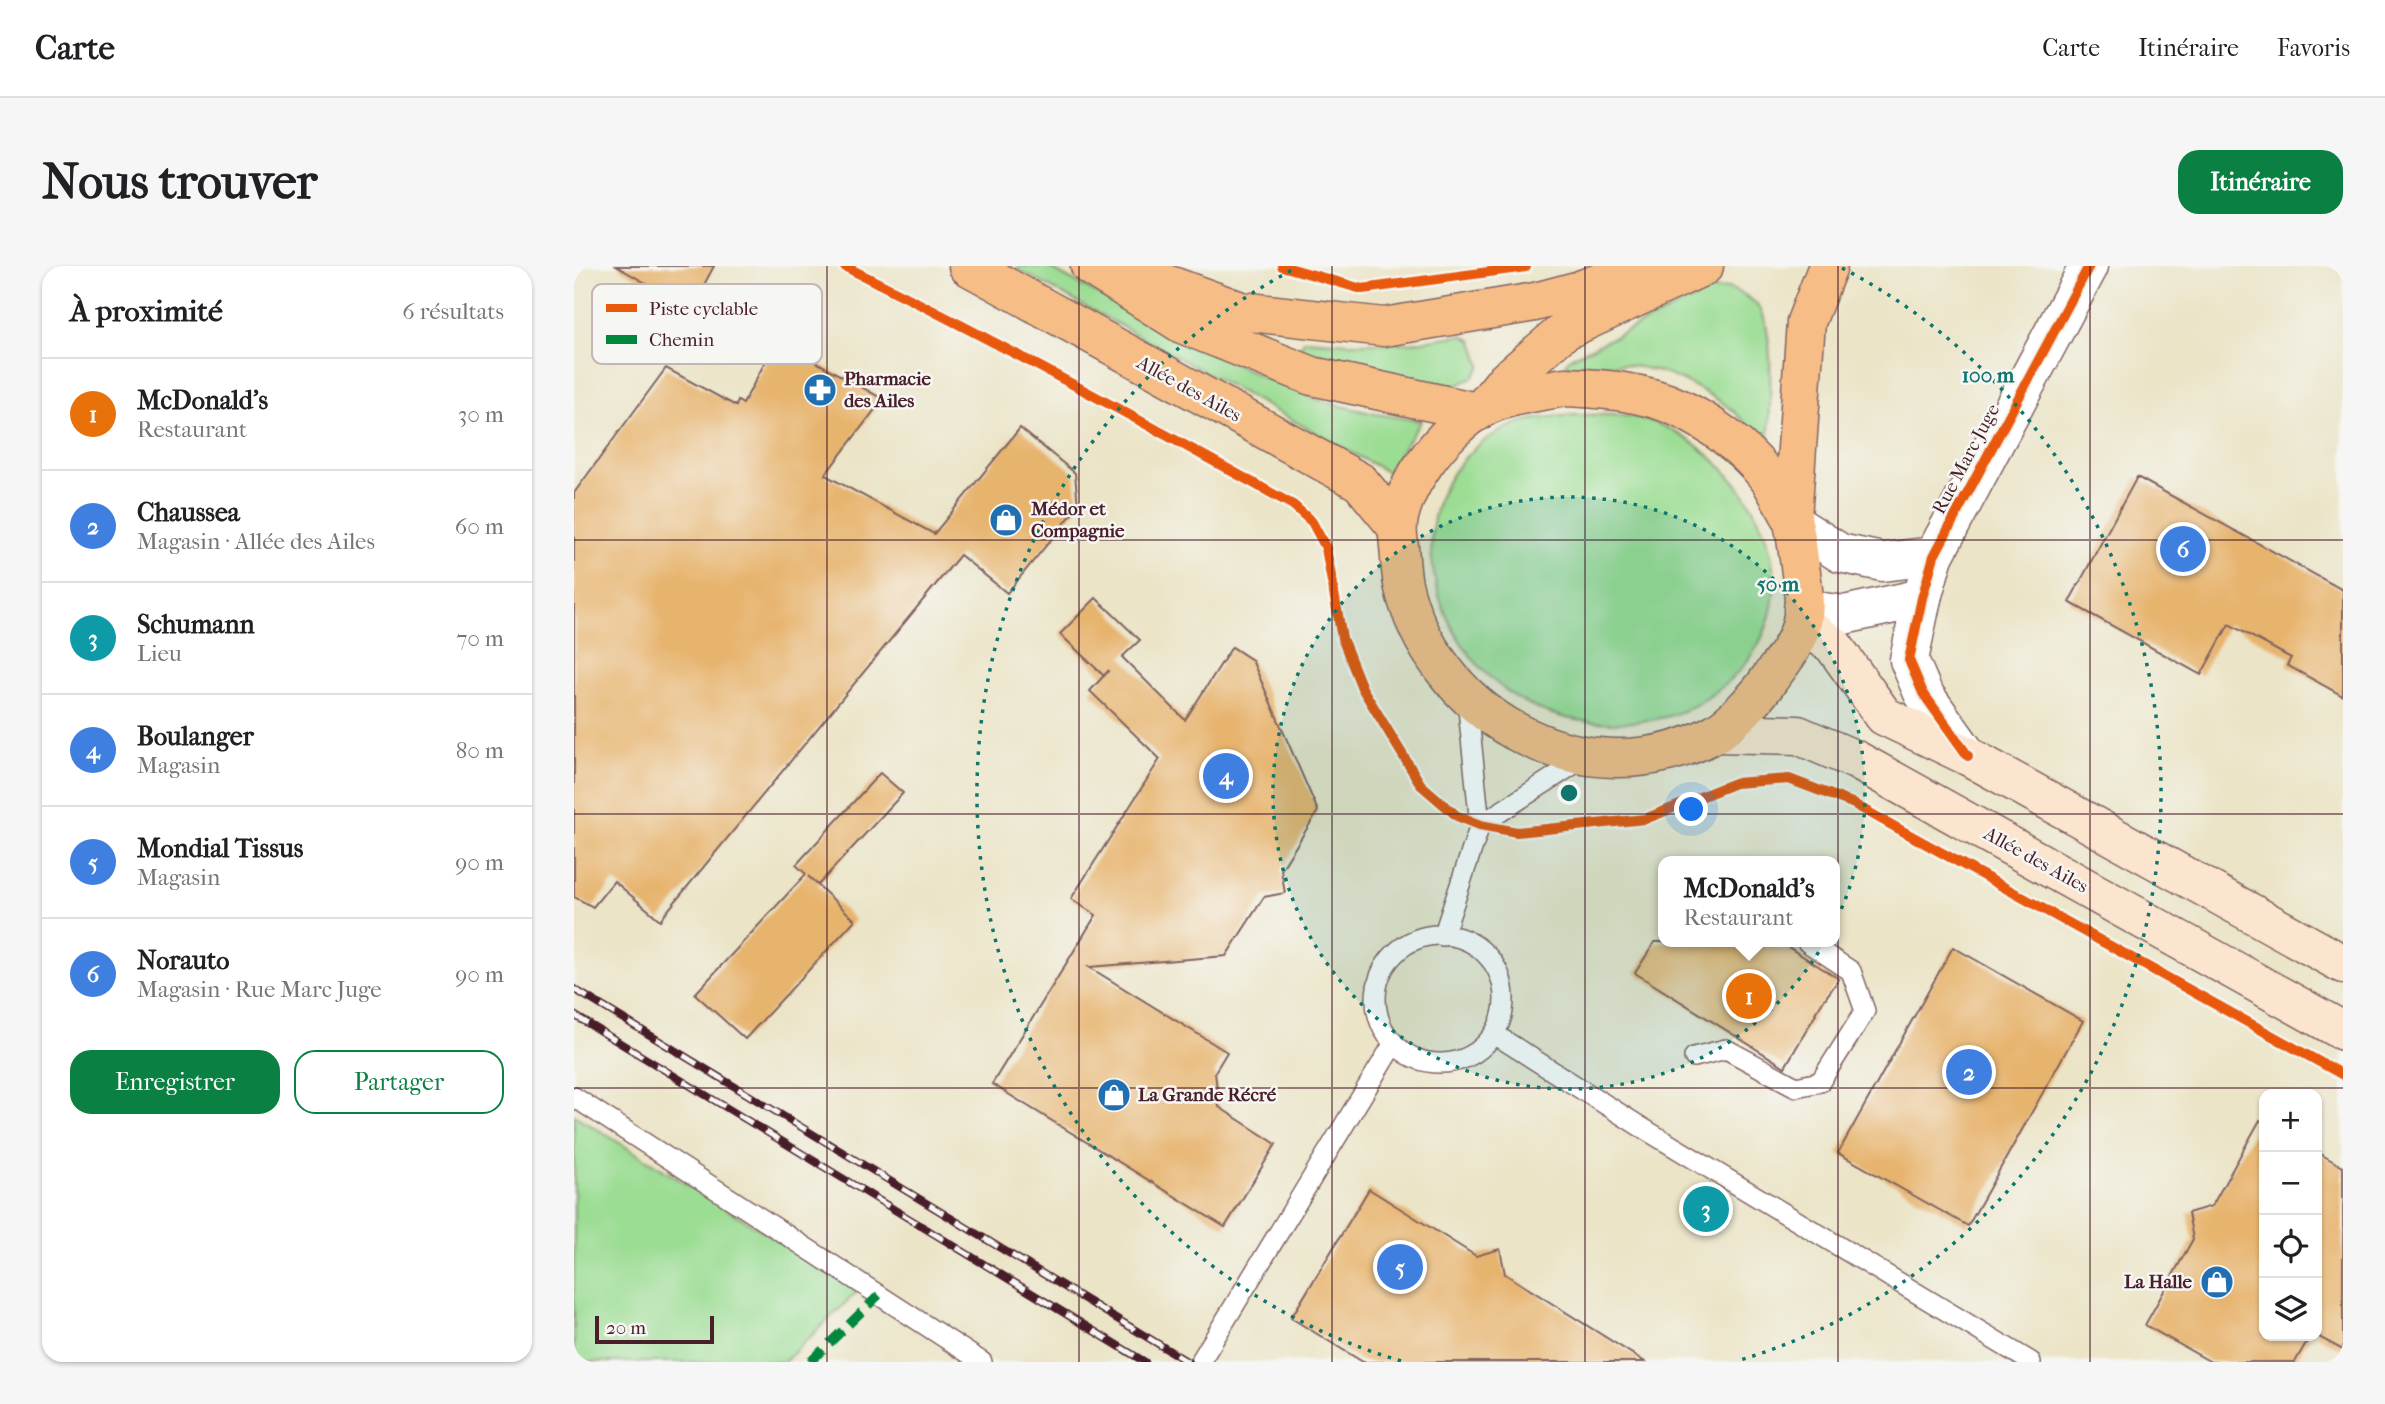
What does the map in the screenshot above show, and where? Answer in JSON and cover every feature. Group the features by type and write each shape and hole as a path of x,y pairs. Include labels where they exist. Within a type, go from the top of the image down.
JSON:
{"main road":[{"name":"Allée des Ailes","path":"968,266 1360,482 1397,527"},
{"path":"1090,266 1182,324 1312,376 1480,410 1521,394 1565,387 1605,389 1678,407 1738,447 1766,475 1793,521"},
{"path":"1117,266 1241,311 1384,327 1535,302 1580,290 1644,266"},
{"path":"1704,266 1564,331 1504,382 1480,410 1442,441 1412,481 1397,527 1403,584 1414,620 1438,665 1466,695 1495,720 1538,743 1587,755 1624,760 1668,752 1716,733 1759,694 1791,649 1802,616 1804,595 1793,521 1806,322 1828,266"},
{"path":"1802,616 1833,645 1884,716 1968,756 2343,964"},
{"name":"Allée des Ailes","path":"1716,733 1798,735 1856,760 2343,1031"}],"street":[{"name":"Rue Marc Juge","path":"1968,756 1923,693 1909,660 1922,598 1934,556 2089,266"},
{"path":"1793,521 1840,553 1882,562 1934,556"},
{"path":"1802,616 1844,615 1922,598"}],"lane":[{"path":"1443,936 1480,825 1466,695"},
{"path":"1480,825 1587,755"},
{"path":"1443,936 1475,945 1488,956 1503,986 1501,1019 1494,1034 1476,1051 1454,1062 1438,1063 1406,1054 1384,1029 1378,1014 1379,980 1386,965 1411,943 1427,937 1443,936"},
{"path":"1694,1057 1726,1049 1796,1087 1820,1082 1865,1011 1851,971 1815,947"},
{"path":"1494,1034 1641,1127 2031,1362"},
{"path":"1200,1362 1394,1043"},
{"path":"574,1097 982,1362"}],"green space":[{"path":"1019,266 1046,266 1159,328 1321,401 1375,414 1421,421 1387,472 1017,269"},
{"path":"1728,288 1752,300 1762,313 1766,325 1770,357 1769,442 1718,400 1671,376 1626,365 1569,366 1566,363 1570,358 1712,290"},
{"path":"1462,335 1473,341 1481,366 1474,376 1456,386 1414,382 1307,358 1300,351 1305,340 1409,343"},
{"path":"1576,415 1616,415 1645,419 1689,441 1721,466 1746,497 1764,532 1773,569 1772,606 1759,643 1733,677 1709,697 1681,712 1661,718 1614,723 1566,718 1536,708 1497,683 1466,649 1444,609 1433,566 1433,523 1447,482 1475,448 1519,423"},
{"path":"574,1115 859,1290 784,1362 574,1362"}],"building":[{"path":"616,266 714,266 704,284 647,284"},
{"path":"764,364 820,364 883,399 825,475 934,534 1020,428 1075,473 1078,507 1007,593 960,555 660,920 614,881 593,907 574,897 574,493 666,368 736,406 738,401 743,404"},
{"path":"2137,477 2343,590 2343,696 2287,665 2291,658 2229,624 2201,675 2069,602"},
{"path":"1096,598 1140,640 1122,657 1185,720 1232,647 1252,660 1318,811 1281,870 1285,893 1264,897 1226,956 1089,967 1227,1052 1215,1072 1219,1107 1276,1144 1225,1227 992,1084 1096,915 1071,899 1160,759 1090,691 1104,676 1060,634"},
{"path":"880,773 903,793 818,885 808,876 855,920 745,1039 695,994 806,874 796,865"},
{"path":"1655,942 1658,942 1658,947 1788,947 1839,979 1815,1013 1785,1067 1635,973"},
{"path":"1953,947 2083,1021 1968,1226 1838,1153"},
{"name":"La Halle","path":"2259,1122 2259,1341 2307,1341 2295,1362 2211,1362 2145,1325 2193,1239 2188,1213 2212,1206"},
{"path":"2322,1155 2343,1167 2343,1350 2322,1339"},
{"path":"1369,1189 1476,1256 1500,1249 1505,1274 1645,1362 1363,1362 1291,1318"}],"railway":[{"path":"574,989 1188,1362"},
{"path":"574,1015 1145,1362"}],"marked path":[{"path":"810,1362 879,1295"}],"cycle path":[{"path":"844,266 1014,353 1182,444 1293,505 1312,522 1326,548 1342,638 1362,688 1421,785 1457,816 1480,825 1517,832 1645,819 1735,783 1789,779 1852,803 2343,1075"},
{"path":"1282,266 1362,289 1526,267"},
{"path":"1968,756 1923,693 1909,660 1922,598 1934,556 2089,266"}],"place":[{"name":"Pharmacie des Ailes","path":"820,390"},
{"name":"Médor et Compagnie","path":"1006,520"},
{"name":"Norauto","path":"2183,549"},
{"name":"Boulanger","path":"1226,776"},
{"name":"McDonald's","path":"1749,996"},
{"name":"Chaussea","path":"1969,1072"},
{"name":"La Grande Récré","path":"1114,1095"},
{"name":"Schumann","path":"1706,1209"},
{"name":"Mondial Tissus","path":"1400,1267"},
{"name":"La Halle","path":"2217,1282"}]}
